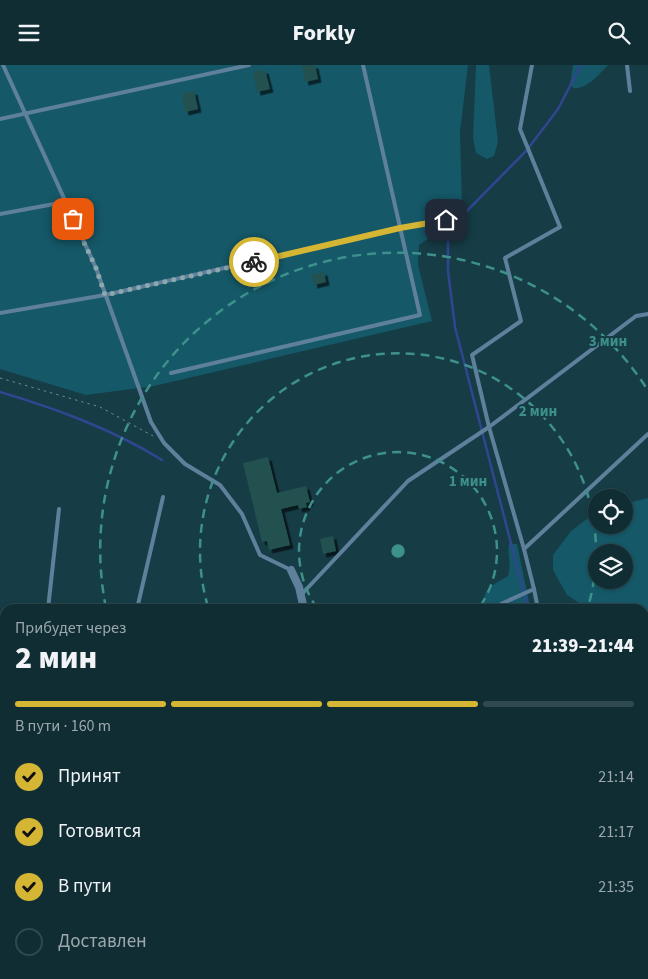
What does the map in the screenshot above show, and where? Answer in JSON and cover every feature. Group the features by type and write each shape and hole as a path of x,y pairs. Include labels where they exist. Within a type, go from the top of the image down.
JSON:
{"street":[{"path":"291,570 303,604"}],"lane":[{"path":"3,65 96,268 151,422 164,443 185,464 220,485 242,514 260,555 291,570"},
{"path":"0,119 249,65"},
{"path":"171,373 420,315 363,65"},
{"path":"532,65 520,129 560,227 504,257 521,321 472,355 489,427 524,549 537,604"},
{"path":"627,65 630,91"},
{"path":"0,214 65,202"},
{"path":"0,313 105,295 400,228 446,220"},
{"path":"301,595 408,481 489,427 636,316 648,314"},
{"path":"524,549 648,434"},
{"path":"138,604 163,497"},
{"path":"49,604 59,509"},
{"path":"501,604 534,589"}],"path":[{"path":"0,378 100,407 164,443"}],"shaded area":[{"path":"0,65 468,65 460,132 462,208 448,225 419,245 418,265 432,321 154,386 86,395 0,369"},
{"path":"476,65 489,65 498,142 494,156 487,159 476,153 473,138"},
{"path":"573,65 608,65 588,84 583,87 573,88 570,84"},
{"path":"648,498 648,604 580,604 567,595 553,570 553,555 571,531 588,518 588,534 633,534 633,502"},
{"path":"509,544 517,544 530,604 484,604 484,597 489,588 508,576 510,567"}],"building":[{"path":"302,65 315,65 318,79 305,82"},
{"path":"265,70 270,89 257,92 253,72"},
{"path":"194,91 198,109 185,112 182,94"},
{"path":"324,272 326,282 314,285 312,274"},
{"path":"268,457 277,493 306,486 310,502 306,503 307,507 299,509 298,505 281,509 290,545 269,550 267,541 262,542 243,463"},
{"path":"333,536 336,551 323,554 320,539"}],"waterway":[{"path":"527,604 455,327 448,271 448,239 455,223 527,150 558,109 581,65"},
{"path":"0,392 42,405 104,429 162,460"}],"way so far":[{"path":"73,219 96,268 105,295 254,262"}],"route":[{"path":"254,262 400,228 446,220"}]}
